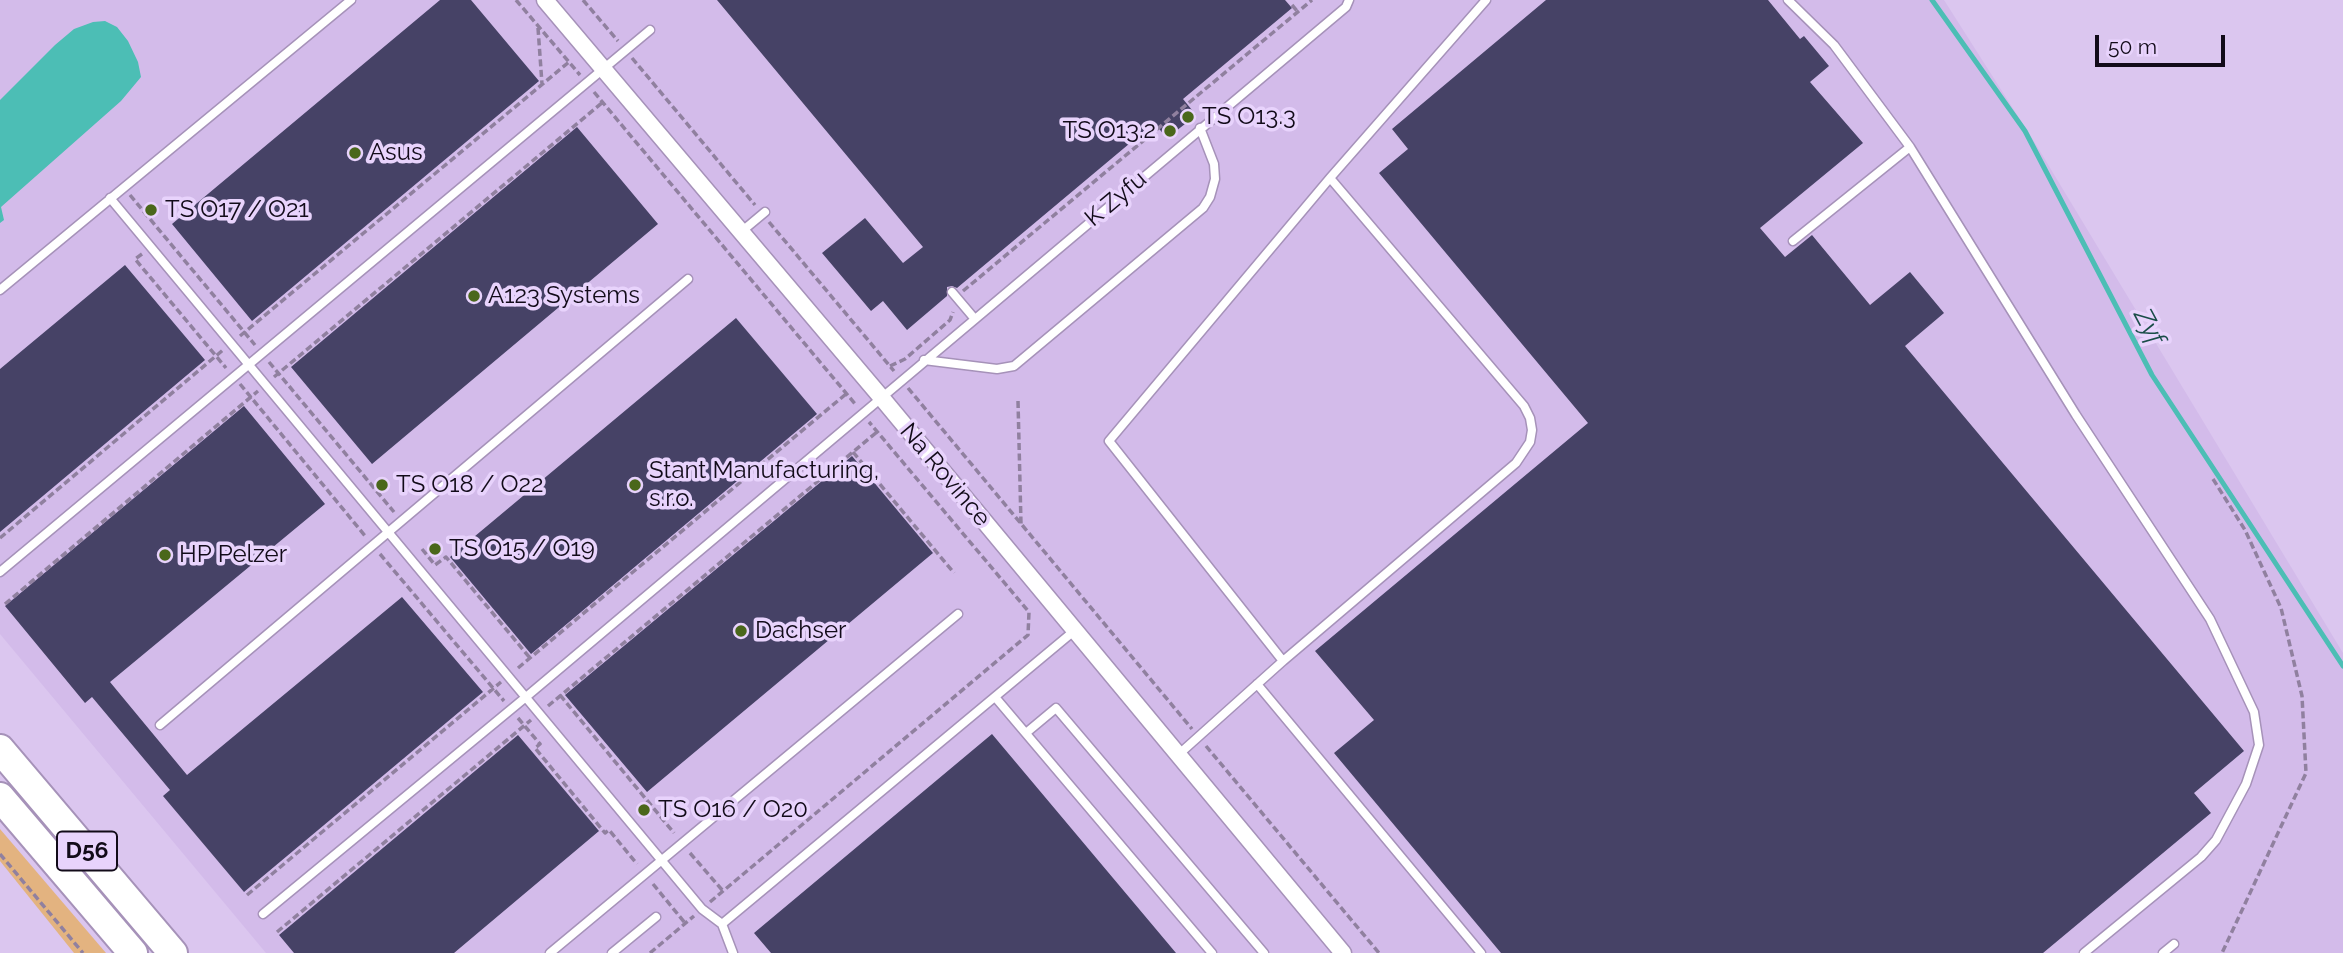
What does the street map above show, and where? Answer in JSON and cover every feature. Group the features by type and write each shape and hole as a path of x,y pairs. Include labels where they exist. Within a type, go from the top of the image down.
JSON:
{"highway":[{"name":"D56","path":"0,749 173,953"},
{"name":"D56","path":"0,797 133,953"}],"street":[{"name":"Na Rovince","path":"545,0 881,397 1343,953"}],"lane":[{"path":"0,290 351,0"},
{"name":"K Zyfu","path":"263,914 511,710 1346,7 1349,0"},
{"path":"1283,661 1109,441 1331,178 1486,0"},
{"path":"1787,0 1833,45 1910,147 2077,415 2210,619 2254,712 2259,746 2246,784 2216,841 2084,953"},
{"path":"0,572 650,30"},
{"path":"924,360 997,369 1014,366 1119,279 1203,208 1210,197 1215,179 1214,164 1200,128"},
{"path":"1793,241 1910,147"},
{"path":"1178,755 1283,661 1516,463 1530,442 1530,418 1524,406 1331,178"},
{"path":"110,198 702,909 722,924 733,953"},
{"path":"741,232 764,213"},
{"path":"160,725 688,279"},
{"path":"954,294 974,318"},
{"path":"550,953 958,614"},
{"path":"722,924 1074,631"},
{"path":"1257,684 1481,953"},
{"path":"995,697 1212,953"},
{"path":"1026,733 1056,708 1264,953"},
{"path":"612,953 656,917"},
{"path":"2163,953 2174,944"}],"path":[{"path":"516,0 1029,612 1028,635 650,953"},
{"path":"583,0 764,213 1021,526 1379,953"},
{"path":"1297,0 1291,5 1298,12"},
{"path":"890,366 905,359 950,320 953,312 949,303 954,294 1312,0"},
{"path":"538,25 542,84"},
{"path":"0,538 569,62"},
{"path":"5,604 603,102"},
{"path":"165,236 135,259 540,744 533,750 605,833"},
{"path":"247,895 846,394"},
{"path":"1018,401 1021,526"},
{"path":"277,932 877,432"},
{"path":"853,452 954,573"},
{"path":"2213,479 2245,530 2281,608 2302,696 2306,773 2222,953"},
{"path":"422,549 435,565 446,557 530,658"},
{"path":"560,695 723,891"},
{"path":"0,854 83,953"}],"shaded area":[{"path":"0,0 1944,0 2035,143 2343,653 2343,953 266,953 0,634"},
{"path":"105,21 117,27 128,41 138,62 141,77 121,101 1,207 4,220 0,223 0,100 74,29"},
{"path":"0,829 106,953 74,953 0,861"}],"building":[{"name":"Asus","path":"440,0 471,0 539,81 252,321 172,224"},
{"path":"717,0 1285,0 1292,8 1183,99 1196,115 1167,138 1154,123 957,288 947,287 947,296 907,330 883,301 871,311 822,253 865,218 903,263 923,247"},
{"path":"1546,0 1768,0 1800,39 1804,36 1829,66 1810,82 1863,143 1760,228 1785,257 1812,235 1870,305 1910,272 1944,313 1905,346 2244,751 2194,793 2211,813 2043,953 1501,953 1334,753 1374,720 1315,651 1588,423 1379,173 1408,149 1392,129"},
{"name":"A123 Systems","path":"577,127 658,224 372,464 291,367"},
{"path":"125,265 205,360 0,532 0,369"},
{"name":"Stant Manufacturing, s.r.o.","path":"736,318 817,414 531,654 450,557"},
{"path":"244,406 325,504 110,682 187,775 402,597 483,692 244,892 163,796 170,790 92,697 85,703 5,606"},
{"name":"Dachser","path":"852,456 933,553 647,792 565,695"},
{"path":"992,734 1176,953 771,953 754,933"},
{"path":"518,735 599,831 454,953 294,953 279,935"}],"waterway":[{"name":"Zyf","path":"1932,0 2025,131 2152,375 2343,666"}],"place":[{"name":"TS O13.3","path":"1188,117"},
{"name":"TS O13.2","path":"1170,131"},
{"name":"Asus","path":"355,153"},
{"name":"TS O17 / O21","path":"151,210"},
{"name":"A123 Systems","path":"474,296"},
{"name":"TS O18 / O22","path":"382,485"},
{"name":"Stant Manufacturing, s.r.o.","path":"635,485"},
{"name":"TS O15 / O19","path":"435,549"},
{"name":"HP Pelzer","path":"165,555"},
{"name":"Dachser","path":"741,631"},
{"name":"TS O16 / O20","path":"644,810"}]}
